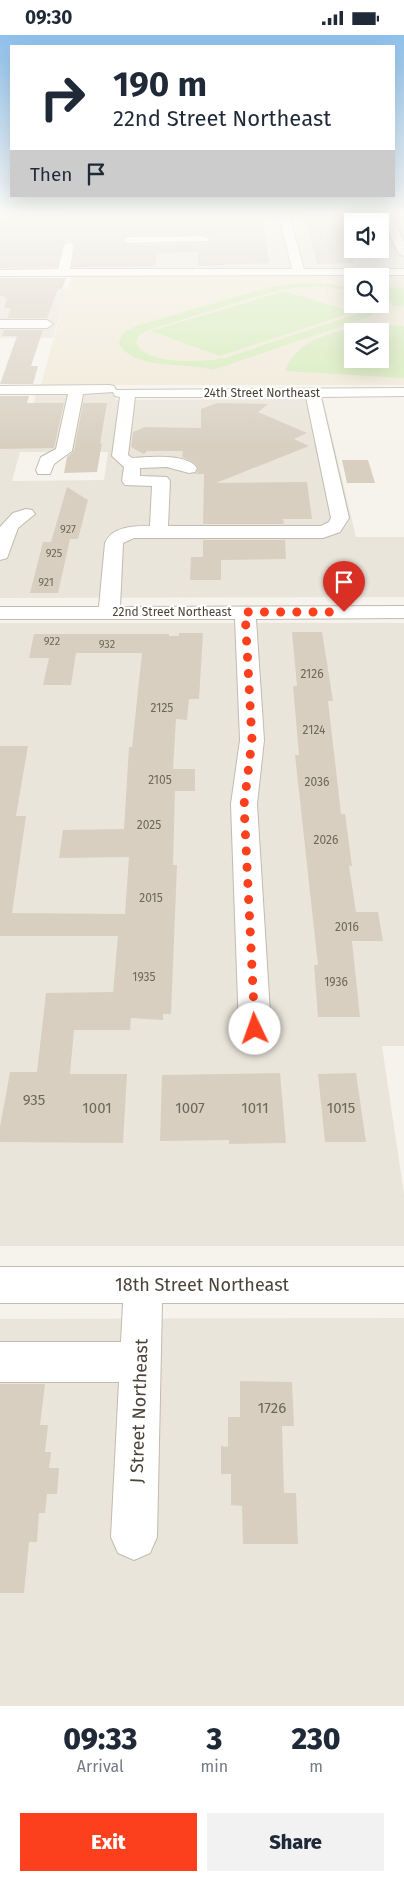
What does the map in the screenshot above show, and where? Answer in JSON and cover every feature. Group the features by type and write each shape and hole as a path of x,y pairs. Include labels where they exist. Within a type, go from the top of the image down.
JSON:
{"street":[{"path":"0,324 47,324"},
{"name":"24th Street Northeast","path":"0,389 76,389 119,392 404,392"},
{"path":"44,469 47,461 64,451 76,389"},
{"path":"119,392 120,456 128,463 132,466 131,481 161,481 181,478 189,471 176,463 128,463"},
{"path":"109,613 114,543 116,538 132,532 323,531 334,529 340,518 312,393"},
{"path":"159,532 161,481"},
{"path":"0,554 8,526 12,521 26,514"},
{"path":"245,612 252,740 244,805 255,1029"},
{"name":"22nd Street Northeast","path":"0,613 404,612"},
{"name":"18th Street Northeast","path":"0,1285 404,1285"},
{"name":"J Street Northeast","path":"134,1537 143,1285"},
{"path":"0,1362 140,1362"}],"shaded area":[{"path":"0,293 66,293 53,338 0,338"},
{"path":"66,293 344,293 344,313 389,313 389,293 404,293 404,385 41,385"},
{"path":"37,391 116,391 116,400 323,399 356,537 404,537 404,597 0,598 0,429 26,429","holes":["20,452 108,452 104,480 12,481"]},
{"path":"0,623 404,623 404,1046 382,1046 404,1194 404,1246 0,1246"},
{"path":"404,1318 404,1706 0,1706 0,1319"}],"green space":[{"path":"249,293 269,293 148,330 138,336 136,344 152,356 177,361 191,361 225,358 358,313 375,313 371,316 351,323 344,323 344,325 213,370 202,367 148,362 136,358 126,352 119,343 122,334 136,326"},
{"path":"277,293 291,293 344,309 344,313 350,313 220,356 151,331"},
{"path":"389,293 404,293 404,306 393,306"},
{"path":"389,326 404,326 404,378 285,371 293,357 305,346 319,338 344,330 344,368 389,368"}],"building":[{"path":"0,293 56,293 47,318 7,318 11,308 4,308 7,298 4,299 5,296 0,296"},
{"path":"4,330 43,330 31,366 38,366 33,384 0,384 17,336 2,336"},
{"path":"0,396 29,396 27,403 64,403 54,448 0,449"},
{"path":"83,403 107,403 97,472 64,473 67,457 74,451"},
{"path":"217,403 268,404 258,412 307,433 294,439 309,446 216,483 307,482 312,519 283,519 284,524 203,524 204,474 194,474 197,473 198,467 193,462 182,457 183,451 147,451 144,454 131,447 133,432 145,427 201,428 201,409"},
{"path":"342,460 368,460 375,483 347,483"},
{"path":"67,487 88,500 78,539 70,539 58,593 30,593 43,542 51,542"},
{"path":"203,540 285,540 286,559 221,560 221,580 190,580 191,557 203,557"},
{"path":"292,632 322,632 333,701 328,701 341,814 345,814 352,866 349,866 356,912 378,912 383,941 352,941 360,1017 318,1017 314,965 318,965 295,755 299,755 293,686 297,686"},
{"path":"179,633 203,633 199,699 189,699 187,720 176,719 173,769 195,769 195,791 175,791 173,865 177,865 171,1014 163,1014 163,1020 131,1018 130,1030 74,1030 70,1074 127,1074 123,1143 0,1142 0,1127 10,1072 37,1072 46,993 113,992 118,936 0,936 0,746 28,746 16,816 26,816 12,913 125,914 129,857 59,858 63,830 124,829 129,747 132,747 142,653 76,653 71,685 43,685 49,658 29,658 34,634 169,634 169,636 179,636"},
{"path":"280,1073 286,1143 229,1144 229,1140 160,1141 162,1075"},
{"path":"356,1073 366,1142 325,1142 318,1074"},
{"path":"240,1381 292,1382 294,1426 282,1426 284,1493 296,1493 298,1544 243,1544 242,1506 231,1505 231,1474 221,1474 221,1446 228,1447 228,1417 240,1417"},
{"path":"0,1384 45,1384 40,1425 48,1425 45,1452 51,1452 49,1468 59,1468 57,1494 47,1494 45,1513 39,1513 37,1542 29,1542 24,1593 0,1593"}],"route":[{"path":"255,1029 244,805 252,740 245,612 344,612"}]}
